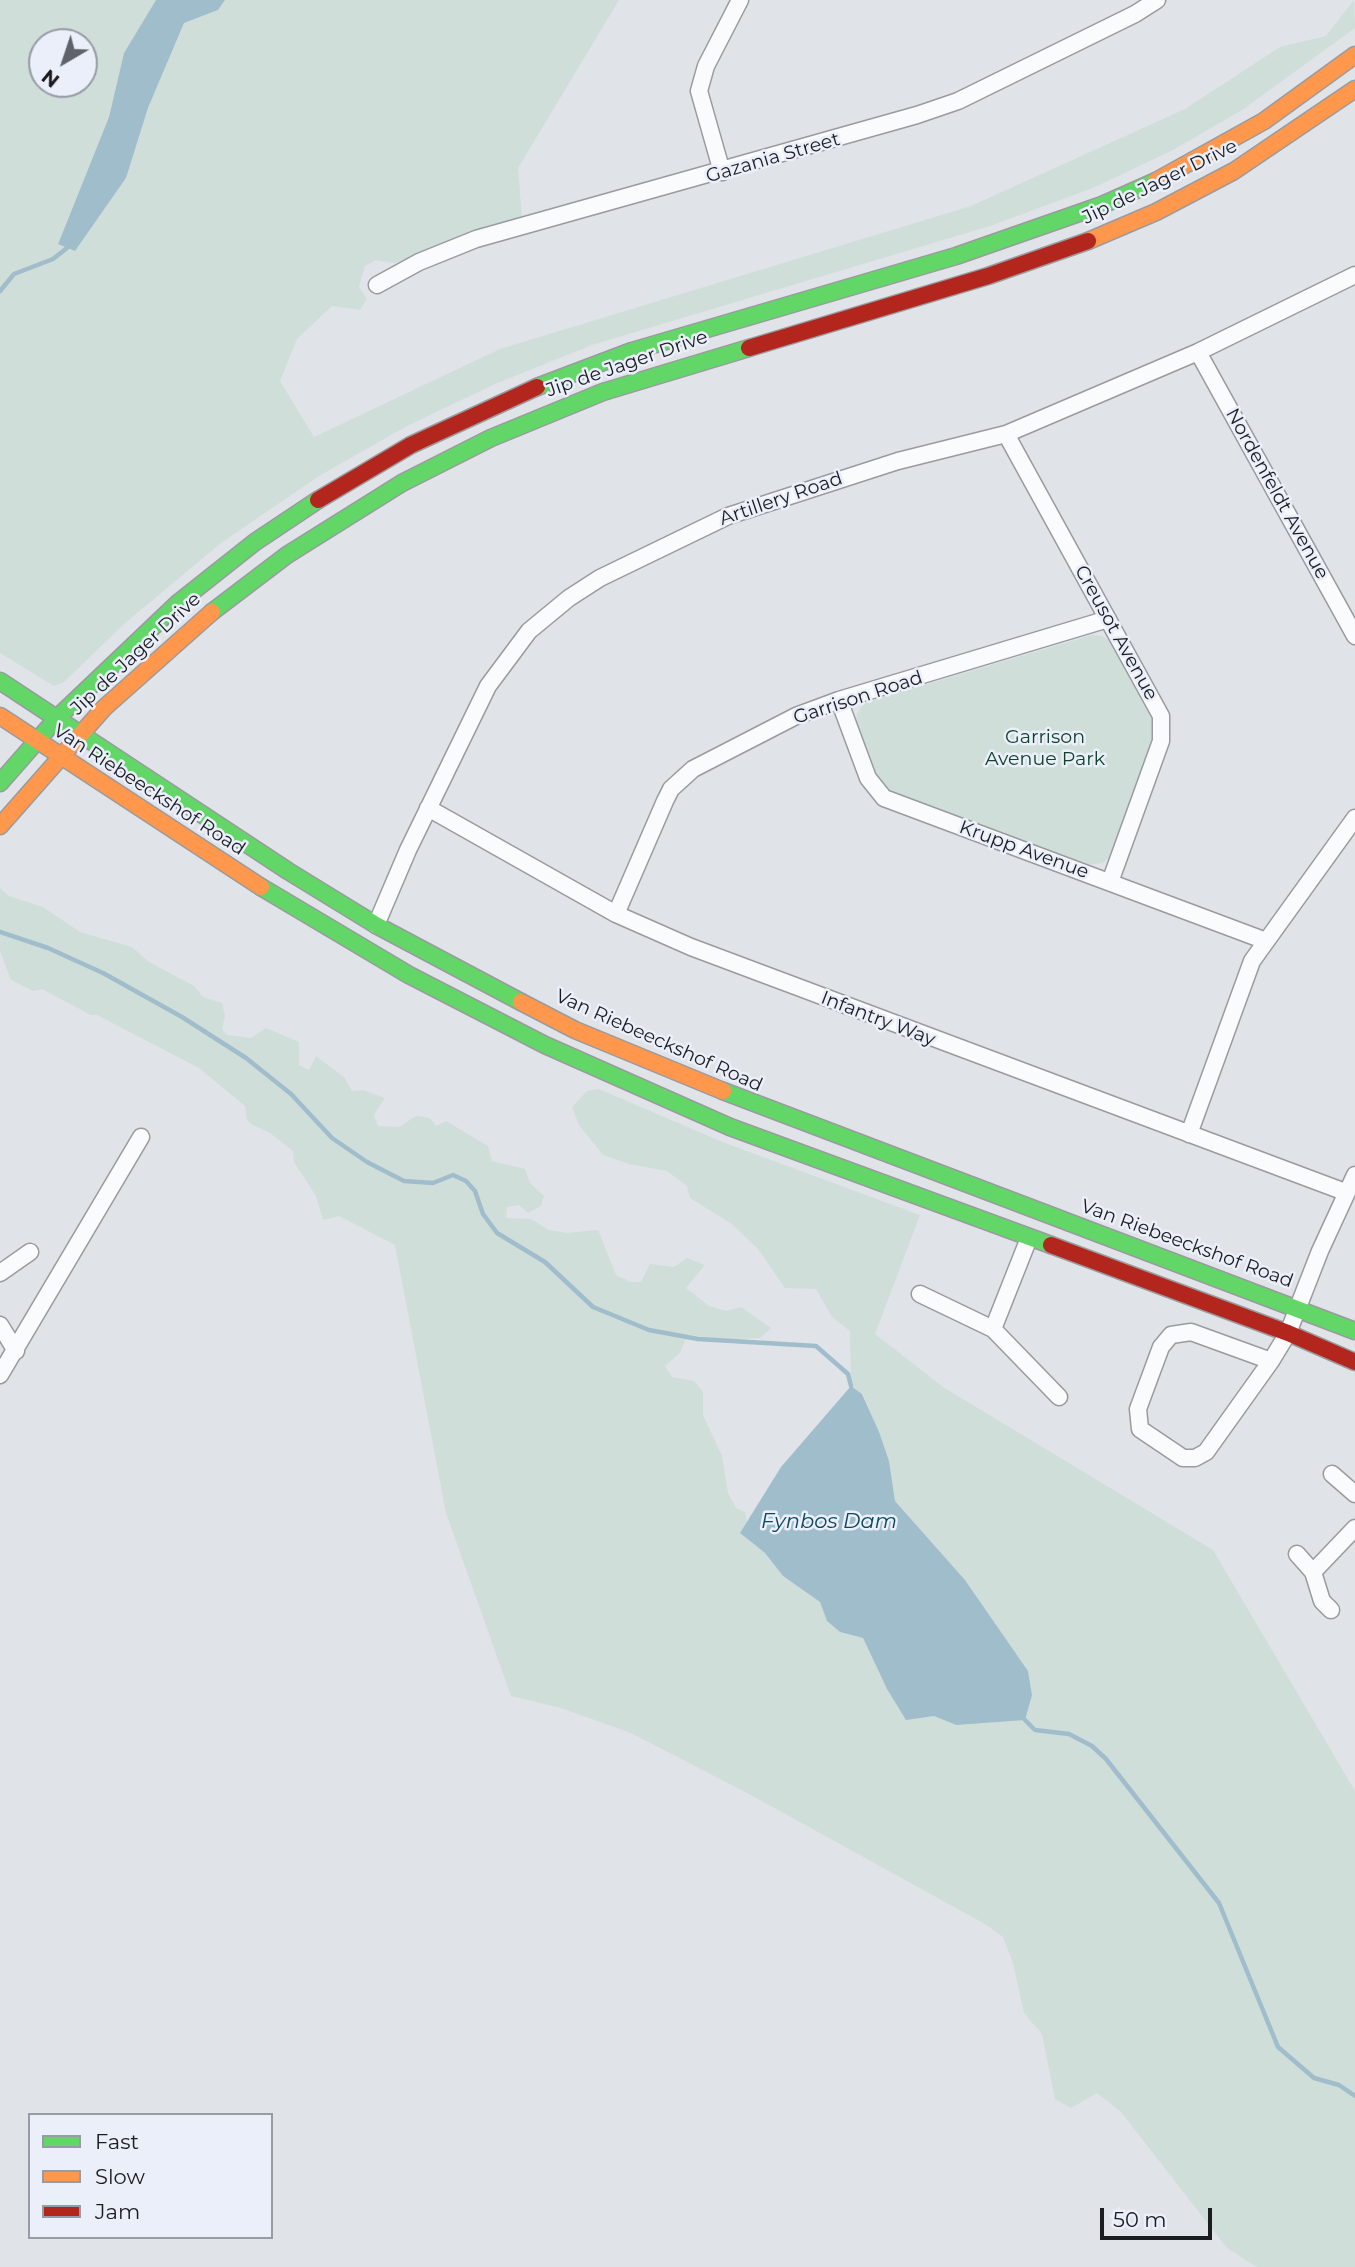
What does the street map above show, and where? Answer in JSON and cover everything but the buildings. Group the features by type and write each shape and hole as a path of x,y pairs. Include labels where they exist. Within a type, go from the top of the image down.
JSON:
{"street":[{"path":"722,172 699,91 706,66 740,0"},
{"name":"Gazania Street","path":"377,285 419,262 476,240 882,127 958,101 1136,14 1157,0"},
{"name":"Jip de Jager Drive","path":"0,783 57,718 169,610 255,542 346,482 460,420 632,351 956,256 1102,205 1155,181 1264,121 1355,55"},
{"name":"Jip de Jager Drive","path":"0,826 80,733 170,647 258,575 373,500 452,456 552,411 641,379 988,276 1091,240 1156,212 1234,171 1355,89"},
{"name":"Artillery Road","path":"376,925 428,808 498,669 529,631 569,598 600,578 728,516 898,460 1006,434 1198,352 1355,275"},
{"name":"Nordenfeldt Avenue","path":"1198,352 1355,636"},
{"name":"Creusot Avenue","path":"1006,434 1156,706 1163,729 1110,882"},
{"name":"Garrison Road","path":"616,914 665,801 681,779 693,769 796,716 839,700 1108,619"},
{"name":"Van Riebeeckshof Road","path":"0,681 264,856 376,925 554,1019 618,1049 775,1113 1355,1331"},
{"name":"Krupp Avenue","path":"839,700 868,778 884,798 1266,941"},
{"name":"Van Riebeeckshof Road","path":"0,716 283,902 409,975 502,1024 730,1127 1287,1333 1355,1362"},
{"name":"Infantry Way","path":"428,808 616,914 817,997 1345,1192"},
{"path":"1189,1134 1252,961 1355,818"},
{"path":"0,1375 141,1137"},
{"path":"1271,1361 1191,1332 1171,1335 1161,1347 1138,1409 1140,1429 1183,1458 1201,1456 1271,1361 1287,1333 1345,1192 1355,1175"},
{"path":"993,1329 1029,1238 1029,1224 1009,1200"},
{"path":"1029,1238 1057,1229 1086,1229"},
{"path":"0,1273 30,1252"},
{"path":"920,1294 993,1329 1059,1397"},
{"path":"0,1325 16,1351"},
{"path":"1332,1474 1355,1494"},
{"path":"1313,1572 1355,1528"},
{"path":"1297,1554 1313,1572 1322,1601 1331,1610"}],"green space":[{"path":"0,0 156,0 124,53 109,117 58,243 75,251 126,178 148,108 184,23 218,10 225,0 619,0 518,168 522,219 407,260 394,263 376,260 365,266 359,287 367,299 360,310 332,306 297,339 280,381 314,437 500,349 971,206 1185,109 1280,47 1326,36 1354,0 1355,28 1242,110 1173,150 1093,188 990,226 592,345 495,384 407,426 319,476 221,543 124,624 64,682 54,686 0,653"},
{"name":"Garrison Avenue Park","path":"1092,635 1103,636 1111,643 1154,724 1152,739 1110,856 1103,863 1087,865 894,794 879,781 856,722 857,714 864,703"},
{"path":"0,888 9,896 43,907 80,932 132,947 149,962 194,986 203,997 222,1003 225,1016 222,1029 227,1035 251,1038 266,1028 299,1042 299,1065 309,1070 316,1056 345,1078 352,1091 363,1090 385,1098 374,1115 378,1126 399,1127 416,1116 430,1118 436,1126 446,1121 488,1146 492,1161 525,1169 530,1183 544,1196 541,1206 528,1213 519,1205 507,1207 506,1218 531,1219 549,1230 567,1233 598,1230 616,1275 631,1282 641,1282 650,1264 674,1267 687,1258 705,1265 686,1288 709,1306 726,1311 741,1307 771,1328 760,1338 713,1340 688,1334 680,1353 665,1366 672,1377 694,1381 703,1392 703,1415 722,1456 728,1493 736,1508 745,1512 747,1523 740,1533 765,1553 783,1576 820,1602 827,1621 840,1632 863,1638 887,1689 906,1719 934,1716 956,1725 1032,1695 1028,1671 965,1580 895,1501 889,1461 863,1394 851,1386 850,1331 832,1317 816,1289 785,1288 758,1249 732,1224 690,1198 687,1186 667,1171 629,1164 603,1155 579,1125 572,1107 587,1091 599,1089 725,1143 920,1215 875,1334 943,1387 1213,1550 1355,1791 1355,2267 1257,2267 1227,2248 1121,2112 1097,2093 1071,2108 1055,2099 1042,2034 1024,2013 1013,1963 1003,1937 985,1924 749,1794 631,1733 561,1708 511,1696 446,1513 395,1245 339,1216 323,1220 316,1196 294,1162 293,1151 270,1133 251,1124 247,1120 245,1106 199,1068 42,989 33,991 11,980 0,951"}],"water":[{"path":"156,0 225,0 218,10 184,23 148,108 126,178 75,251 58,244 109,117 124,53"},
{"name":"Fynbos Dam","path":"851,1386 862,1394 879,1432 889,1461 895,1501 965,1580 1028,1671 1032,1695 1025,1720 956,1725 934,1716 906,1720 887,1689 863,1638 840,1632 827,1621 820,1602 783,1576 765,1553 740,1533 781,1467"}],"waterway":[{"path":"0,291 14,274 53,259 67,248"},
{"path":"0,932 48,948 103,973 182,1017 246,1058 291,1094 332,1138 367,1162 404,1181 433,1183 453,1175 466,1181 475,1191 483,1214 497,1233 545,1262 593,1307 649,1330 698,1339 816,1346 848,1374 851,1386"},
{"path":"1025,1720 1035,1730 1069,1734 1092,1746 1106,1759 1219,1903 1278,2047 1314,2078 1339,2085 1355,2096"}],"traffic: fast":[{"path":"537,387 632,351 956,256 1102,205 1156,181"},
{"path":"212,612 287,555 402,483 491,438 603,392 749,348"},
{"path":"0,783 57,718 178,603 255,542 318,500"},
{"path":"0,681 288,871 376,925 521,1002"},
{"path":"261,887 409,975 545,1045 730,1127 1051,1245"},
{"path":"723,1091 1355,1331"}],"traffic: slow":[{"path":"1156,181 1264,121 1355,55"},
{"path":"1088,241 1156,212 1234,171 1355,89"},
{"path":"0,826 104,708 212,612"},
{"path":"0,716 261,887"},
{"path":"521,1002 575,1030 723,1091"}],"traffic: jam":[{"path":"749,348 988,276 1088,241"},
{"path":"318,500 411,445 537,387"},
{"path":"1051,1245 1288,1333 1355,1362"}]}
